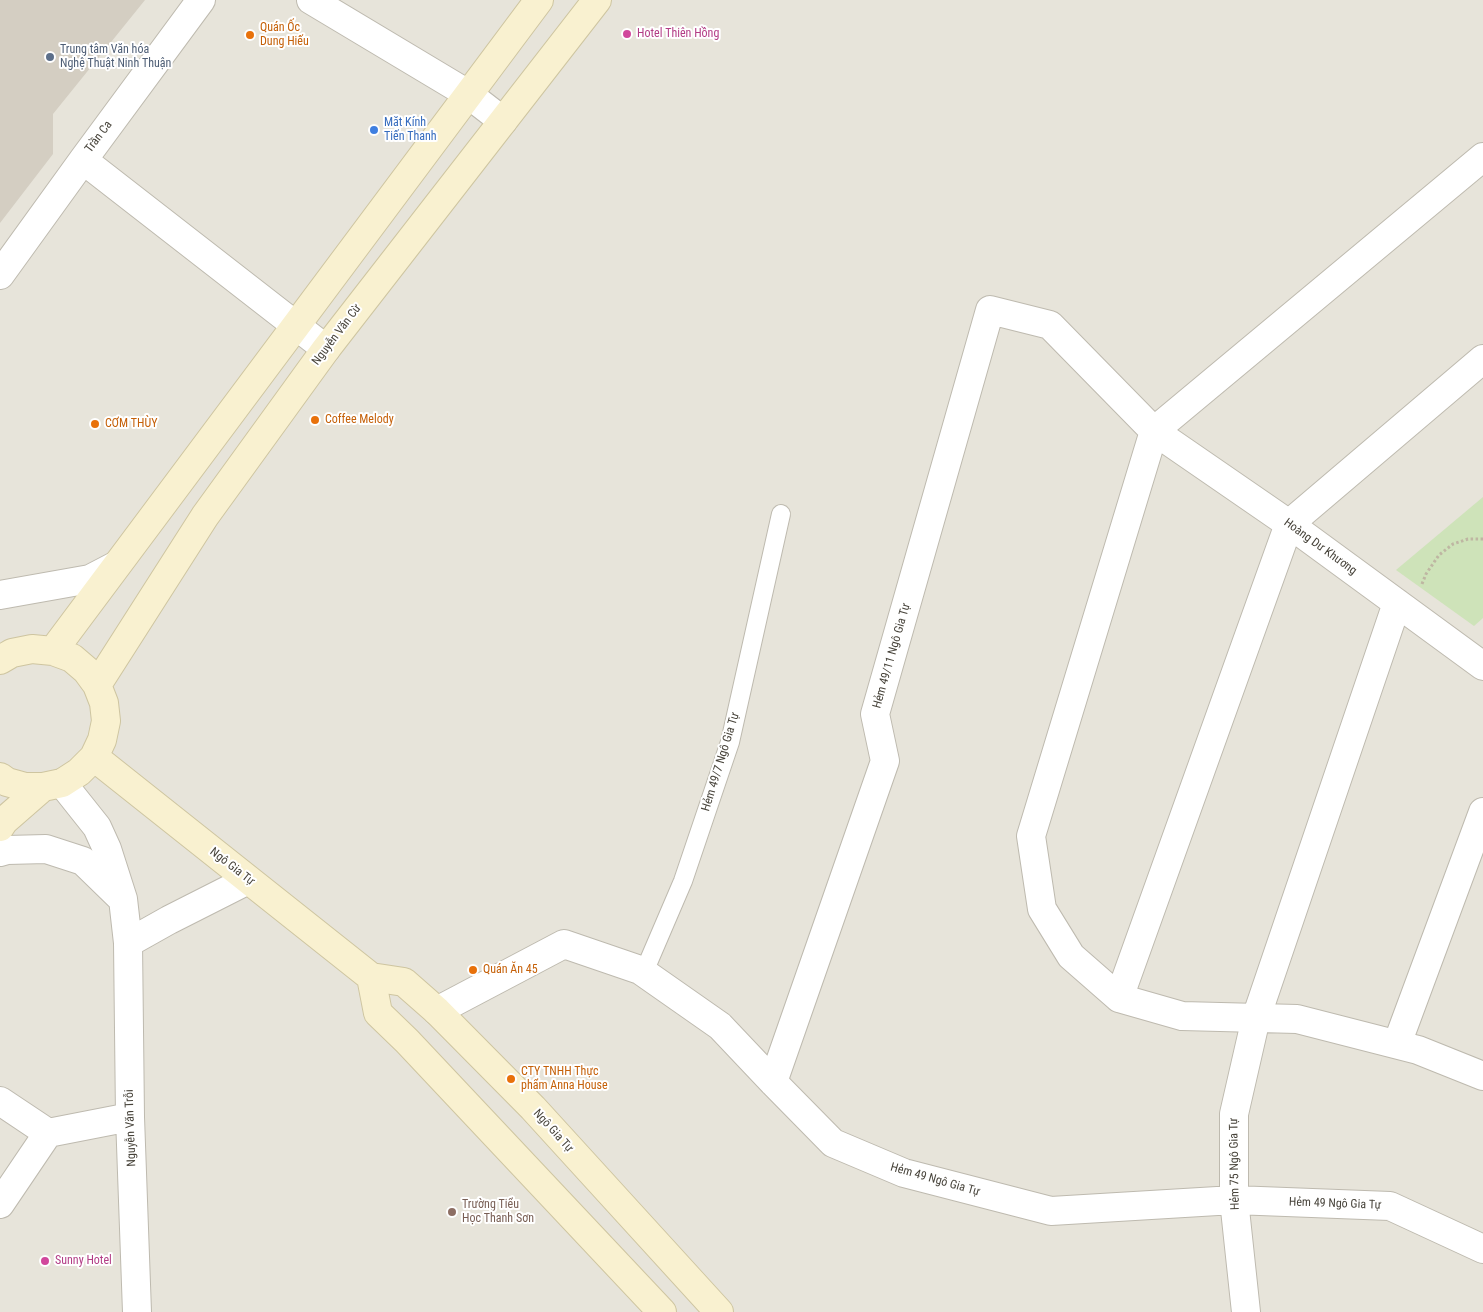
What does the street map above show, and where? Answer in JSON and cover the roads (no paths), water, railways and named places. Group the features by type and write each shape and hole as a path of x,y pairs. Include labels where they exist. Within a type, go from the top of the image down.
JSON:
{"main road":[{"path":"53,651 539,0"},
{"name":"Nguyễn Văn Cừ","path":"97,685 205,516 326,348 597,0"},
{"path":"0,827 4,821 53,785 79,772 94,757 102,740 106,722 104,703 97,685 86,670 72,658 53,651 32,649 4,652"},
{"name":"Ngô Gia Tự","path":"94,757 371,976 404,982 437,1011 533,1108 719,1312"},
{"path":"0,777 7,782 25,787 53,785"},
{"path":"371,976 378,1012 662,1312"}],"street":[{"name":"Trần Ca","path":"0,275 201,0"},
{"path":"311,0 468,94 503,121"},
{"path":"1483,157 1154,430 1031,836 1042,909 1071,956 1119,998 1182,1016 1297,1019 1418,1050 1483,1076"},
{"path":"83,160 295,326 326,348"},
{"name":"Hoàng Dư Khương","path":"990,310 1050,325 1154,430 1288,524 1483,666"},
{"name":"Hẻm 49/11 Ngô Gia Tự","path":"773,1082 885,761 875,714 990,310"},
{"path":"1119,998 1288,524 1483,359"},
{"path":"0,595 90,579 115,566"},
{"name":"Hẻm 75 Ngô Gia Tự","path":"1246,1312 1234,1200 1234,1114 1256,1018 1403,607"},
{"name":"Nguyễn Văn Trỗi","path":"53,785 97,827 107,849 122,899 128,944 130,1117 137,1312"},
{"path":"1397,1044 1483,812"},
{"path":"0,852 7,850 46,849 83,861 122,899"},
{"path":"128,944 169,920 248,880"},
{"name":"Hẻm 49 Ngô Gia Tự","path":"437,1011 564,944 644,972 720,1026 833,1143 904,1174 1051,1211 1234,1200 1390,1206 1483,1249"},
{"path":"0,1101 48,1133 130,1117"},
{"path":"0,1204 48,1133"}],"lane":[{"name":"Hẻm 49/7 Ngô Gia Tự","path":"644,972 683,881 730,742 781,514"}],"place":[{"name":"Hotel Thiên Hồng","path":"627,34"},
{"name":"Quán Ốc Dung Hiếu","path":"250,35"},
{"name":"Trung tâm Văn hóa Nghệ Thuật Ninh Thuận","path":"50,57"},
{"name":"Măt Kính Tiến Thanh","path":"374,130"},
{"name":"Coffee Melody","path":"315,420"},
{"name":"CƠM THÙY","path":"95,424"},
{"name":"Quán Ăn 45","path":"473,970"},
{"name":"CTY TNHH Thực phẩm Anna House","path":"511,1079"},
{"name":"Trường Tiểu Học Thanh Sơn","path":"452,1212"},
{"name":"Sunny Hotel","path":"45,1261"}]}
